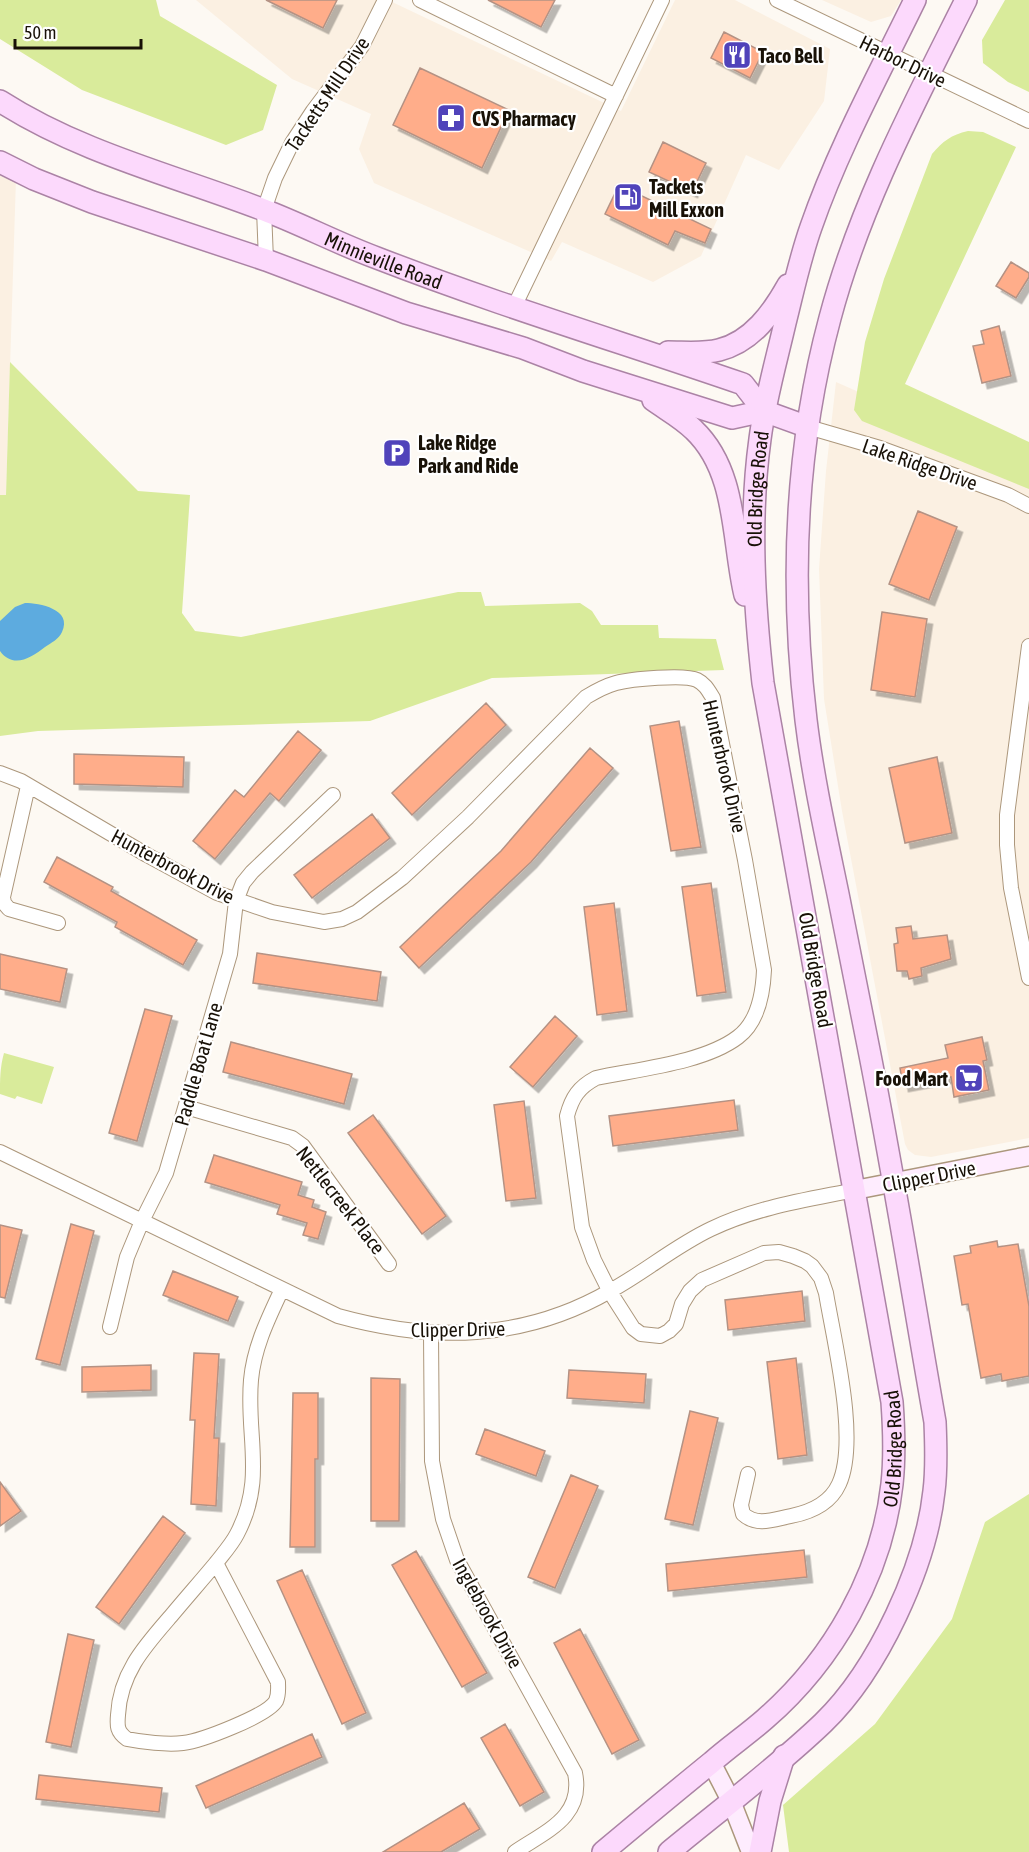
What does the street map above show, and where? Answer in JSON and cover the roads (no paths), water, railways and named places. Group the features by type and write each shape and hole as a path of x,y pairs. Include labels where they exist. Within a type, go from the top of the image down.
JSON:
{"main road":[{"name":"Old Bridge Road","path":"603,1852 766,1718 796,1688 826,1653 861,1593 886,1522 895,1447 892,1402 763,683 758,644 754,540 757,474 764,411 799,265 811,226 832,174 915,0"},
{"name":"Old Bridge Road","path":"669,1852 824,1722 861,1676 899,1610 918,1563 934,1492 937,1458 935,1422 894,1183 818,802 806,714 798,622 797,557 808,428 829,321 843,274 862,217 886,161 966,0"},
{"name":"Minnieville Road","path":"0,101 104,153 264,210 377,258 743,384 764,411"},
{"path":"0,162 34,179 92,202 266,260 406,313 523,348 583,371 732,418 764,411 808,428"},
{"path":"650,351 702,352 720,350 736,343 748,335 767,316 799,265"},
{"path":"633,386 695,431 709,448 718,465 730,503 742,585 758,644"},
{"path":"760,1852 770,1801 784,1756"}],"street":[{"name":"Tacketts Mill Drive","path":"266,260 264,210 275,178 292,143 313,111 354,58 385,0"},
{"path":"420,0 616,96"},
{"path":"514,307 662,0"},
{"name":"Harbor Drive","path":"777,0 1029,121"},
{"name":"Lake Ridge Drive","path":"808,428 880,448 1008,495 1029,506"},
{"path":"1029,646 1007,815 1006,845 1011,888 1029,978"},
{"name":"Hunterbrook Drive","path":"0,773 28,786 217,893 272,912 324,922 342,919 357,912 436,849 586,697 619,682 684,676 695,679 705,686 713,698 746,860 765,970 764,989 752,1020 738,1037 718,1049 696,1057 596,1078 584,1084 570,1103 567,1116 568,1129 582,1227 594,1260 610,1292"},
{"path":"28,786 3,897 4,903 9,909 58,923"},
{"path":"236,901 243,883 252,872 333,795"},
{"name":"Paddle Boat Lane","path":"110,1327 127,1257 166,1173 186,1107 230,954 236,901"},
{"name":"Nettlecreek Place","path":"186,1107 292,1138 303,1146 390,1264"},
{"name":"Clipper Drive","path":"0,1152 338,1316 367,1324 431,1334 473,1333 519,1328 557,1316 610,1292 708,1230 741,1216 775,1206 1029,1156"},
{"path":"610,1292 633,1328 641,1334 660,1336 676,1324 682,1304 690,1291 713,1274 764,1253 779,1252 794,1256 812,1266 821,1278 826,1293 846,1409 847,1439 844,1468 839,1485 820,1507 809,1512 755,1521 743,1514 741,1505 748,1474"},
{"path":"216,1563 278,1682 279,1692 275,1702 270,1708 238,1725 214,1735 183,1743 127,1739 120,1734 117,1727 119,1701 128,1672 138,1653 216,1563 236,1536 246,1515 253,1493 255,1475 251,1381 255,1355 261,1335 282,1289"},
{"name":"Inglebrook Drive","path":"431,1334 432,1461 443,1519 457,1560 575,1773 577,1785 575,1800 562,1820 515,1852"},
{"path":"711,1762 731,1801 751,1852"}],"water":[{"path":"25,603 53,609 63,618 64,624 62,632 55,641 28,658 11,660 0,651 0,621 15,607"}],"place":[{"name":"Taco Bell","path":"737,55"},
{"name":"CVS Pharmacy","path":"451,118"},
{"name":"Tackets Mill Exxon","path":"628,197"},
{"name":"Lake Ridge Park and Ride","path":"397,453"},
{"name":"Food Mart","path":"969,1078"}]}
